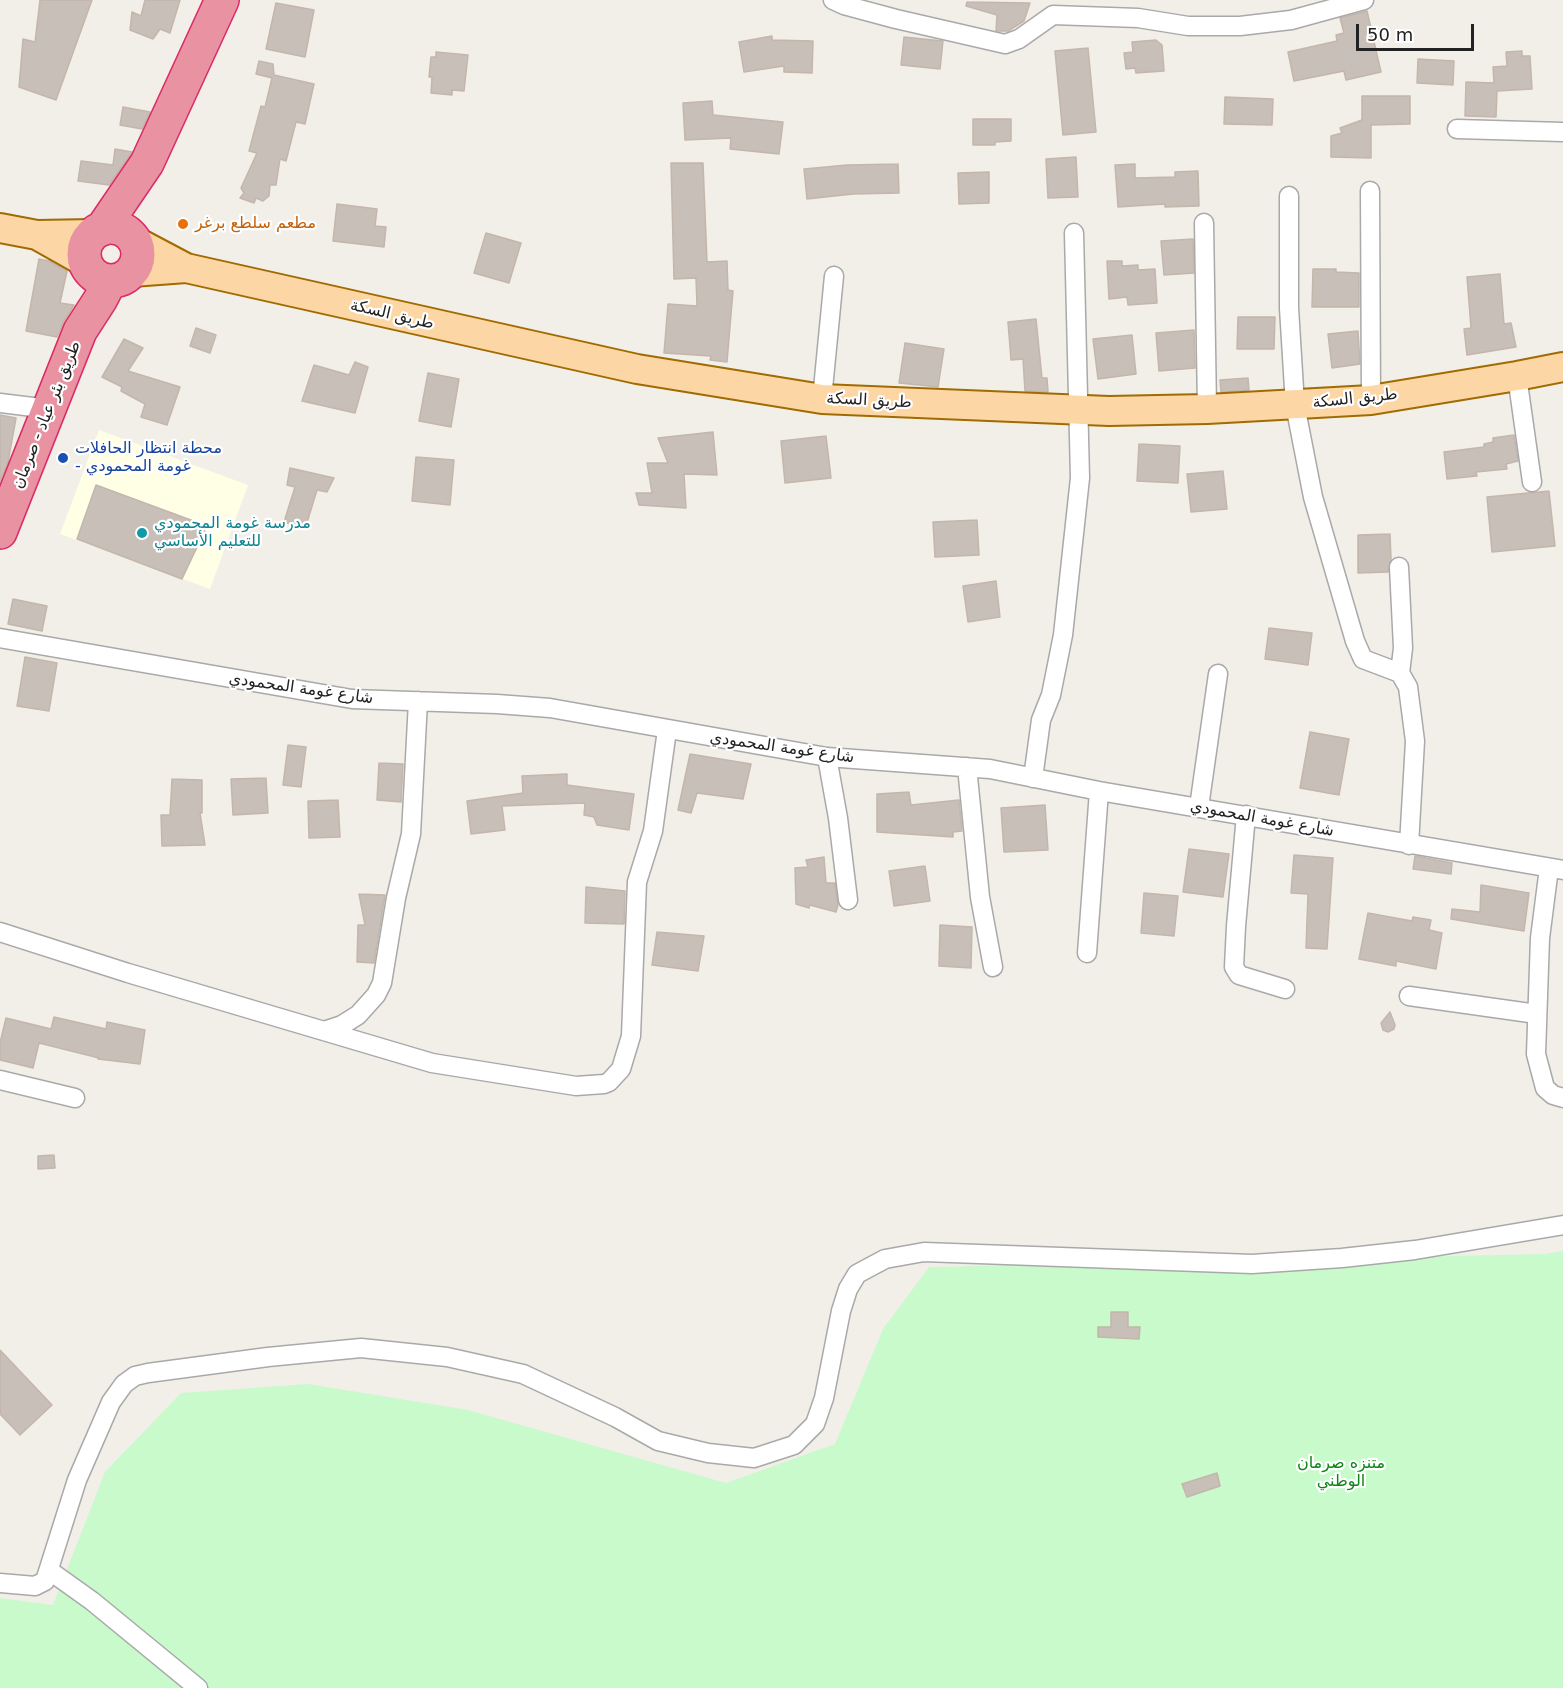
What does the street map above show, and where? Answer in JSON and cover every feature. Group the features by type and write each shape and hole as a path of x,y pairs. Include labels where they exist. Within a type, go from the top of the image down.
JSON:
{"highway":[{"name":"طريق بئر عياد - صرمان","path":"0,532 147,163 222,0"}],"main road":[{"path":"0,228 110,253"},
{"name":"طريق السكة","path":"110,253 637,369 822,399 1079,410 1207,409 1371,400 1563,367"}],"street":[{"path":"833,0 896,19 1005,44 1019,39 1053,15 1138,18 1188,26 1240,26 1292,20 1364,0"},
{"path":"1457,129 1563,132"},
{"path":"1370,191 1371,400"},
{"path":"1289,196 1289,308 1295,405 1313,497 1355,641 1363,659 1400,673"},
{"path":"1204,223 1207,409"},
{"path":"1033,777 1041,720 1051,695 1063,635 1080,478 1074,232"},
{"path":"822,399 834,276"},
{"path":"1517,376 1532,482"},
{"path":"0,403 49,409"},
{"path":"1399,567 1403,648 1400,673 1408,687 1415,741 1409,845"},
{"name":"شارع غومة المحمودي","path":"0,638 352,699 550,708 827,757 990,768 1099,791 1556,869"},
{"path":"1199,807 1218,674"},
{"path":"324,1031 358,1015 376,995 382,982 396,898 411,834 418,701"},
{"path":"0,932 128,973 432,1063 576,1086 598,1086 609,1082 621,1069 631,1036 637,882 653,831 667,730"},
{"path":"827,757 838,818 848,900"},
{"path":"967,767 980,897 993,967"},
{"path":"1087,953 1099,791"},
{"path":"1246,815 1234,967 1239,975 1285,989"},
{"path":"1556,869 1540,938 1536,1054 1541,1080 1545,1088 1553,1095 1563,1098"},
{"path":"1409,996 1537,1014"},
{"path":"0,1080 75,1098"},
{"path":"0,1582 35,1586 45,1581 77,1480 111,1402 124,1383 135,1376 148,1373 268,1357 362,1348 447,1357 523,1374 615,1417 658,1441 708,1453 754,1458 794,1445 815,1424 824,1398 841,1311 848,1289 857,1274 885,1258 924,1252 1252,1264 1415,1250 1563,1225"},
{"path":"50,1570 92,1601 198,1688"}],"shaded area":[{"path":"99,430 248,485 210,589 60,534"}],"green space":[{"name":"متنزه صرمان الوطني","path":"1563,1251 1563,1688 0,1688 0,1598 53,1605 105,1472 181,1393 308,1384 468,1410 726,1483 835,1444 883,1329 929,1267 1545,1254"}],"building":[{"path":"40,0 92,0 56,100 19,87 23,39 35,42"},
{"path":"145,0 180,0 170,33 160,29 153,39 130,30 132,12 141,16"},
{"path":"967,2 1030,3 1024,21 1008,31 996,31 997,15 966,6"},
{"path":"276,3 314,10 305,57 266,49"},
{"path":"1367,11 1381,72 1346,80 1344,71 1294,81 1288,52 1337,41 1336,35 1344,33 1340,18"},
{"path":"772,36 772,40 813,41 812,73 784,72 784,66 744,72 739,42"},
{"path":"904,37 943,41 940,69 901,65"},
{"path":"1156,40 1162,45 1164,71 1136,73 1135,68 1126,69 1124,53 1133,52 1132,42"},
{"path":"1088,48 1096,132 1063,135 1055,51"},
{"path":"1522,51 1522,56 1530,56 1532,89 1497,91 1496,117 1465,116 1466,82 1494,83 1493,67 1507,66 1506,52"},
{"path":"436,52 468,55 464,91 452,90 452,95 431,93 432,77 429,77 431,57 436,57"},
{"path":"1418,59 1454,61 1453,85 1417,83"},
{"path":"259,61 273,64 274,75 314,84 305,124 296,122 286,161 280,159 276,185 270,185 269,196 263,201 256,198 254,203 240,198 244,193 241,188 257,153 249,151 261,106 265,107 272,78 256,74"},
{"path":"1362,96 1410,96 1410,124 1371,125 1371,158 1331,157 1331,136 1342,133 1340,128 1362,120"},
{"path":"1225,97 1273,99 1272,125 1224,124"},
{"path":"712,101 713,115 783,122 779,154 730,149 731,138 685,140 683,103"},
{"path":"123,107 150,112 142,129 120,125"},
{"path":"973,119 1011,119 1011,141 995,142 995,145 973,145"},
{"path":"115,149 132,152 109,185 78,181 81,161 113,165"},
{"path":"1076,157 1078,197 1048,198 1046,159"},
{"path":"671,163 703,163 707,262 727,261 728,290 733,291 727,362 710,360 711,356 664,353 668,304 697,306 696,278 674,279"},
{"path":"898,164 899,193 853,194 807,199 804,169"},
{"path":"1135,164 1135,178 1175,177 1175,172 1198,171 1199,206 1165,207 1165,204 1118,207 1115,165"},
{"path":"989,172 989,203 959,204 958,173"},
{"path":"337,204 377,209 375,226 386,227 384,247 333,241"},
{"path":"486,233 521,243 509,283 474,273"},
{"path":"1193,239 1194,273 1164,275 1161,241"},
{"path":"39,259 49,261 67,271 60,303 74,305 57,337 26,331"},
{"path":"1107,261 1122,261 1122,266 1138,265 1138,270 1155,269 1157,303 1128,305 1127,297 1109,299"},
{"path":"1313,269 1336,269 1336,272 1359,273 1359,307 1312,307"},
{"path":"1500,274 1504,324 1511,323 1516,347 1467,355 1464,329 1471,328 1467,277"},
{"path":"1238,317 1275,317 1274,349 1237,349"},
{"path":"1036,319 1042,378 1047,378 1048,392 1025,391 1023,359 1011,360 1008,322"},
{"path":"196,328 216,335 210,353 190,346"},
{"path":"1194,330 1195,368 1159,371 1156,333"},
{"path":"1358,331 1360,364 1332,368 1328,334"},
{"path":"1132,335 1136,374 1098,379 1093,339"},
{"path":"124,339 143,348 128,371 180,387 167,425 141,417 145,404 121,391 122,387 102,377"},
{"path":"905,343 944,349 938,387 899,383"},
{"path":"355,362 368,367 355,413 302,401 314,365 349,375"},
{"path":"428,373 459,379 451,427 419,421"},
{"path":"1248,378 1249,390 1221,392 1220,380"},
{"path":"0,415 16,418 8,462 0,481"},
{"path":"713,432 717,475 684,474 686,508 639,505 636,493 652,493 647,463 668,463 658,438"},
{"path":"1514,435 1518,461 1506,464 1507,469 1476,472 1477,476 1447,479 1444,452 1484,447 1484,444 1493,442 1493,438"},
{"path":"826,436 831,478 785,483 781,441"},
{"path":"1139,444 1180,446 1178,483 1137,481"},
{"path":"416,457 454,460 450,505 412,501"},
{"path":"290,468 334,478 327,492 317,490 305,529 284,522 295,487 287,485"},
{"path":"1223,471 1227,509 1191,512 1187,474"},
{"name":"مدرسة غومة المحمودي للتعليم الأساسي","path":"96,485 207,526 182,579 77,539"},
{"path":"1549,491 1555,546 1492,552 1487,497"},
{"path":"977,520 979,555 935,557 933,522"},
{"path":"1390,534 1391,560 1388,572 1358,573 1358,535"},
{"path":"996,581 1000,617 968,622 963,586"},
{"path":"13,599 47,606 42,631 8,624"},
{"path":"1269,628 1312,633 1308,665 1265,659"},
{"path":"25,657 57,663 49,711 17,706"},
{"path":"1310,732 1349,739 1339,795 1300,788"},
{"path":"288,745 306,747 301,787 283,785"},
{"path":"690,754 751,764 743,799 697,793 691,813 678,810"},
{"path":"379,763 403,764 401,802 377,800"},
{"path":"567,774 567,785 634,794 629,830 597,825 594,817 584,815 585,803 502,806 505,830 471,834 467,801 523,793 522,776"},
{"path":"266,778 268,813 233,815 231,779"},
{"path":"172,779 202,780 202,813 200,813 205,845 162,846 161,815 170,815"},
{"path":"909,792 911,805 959,800 962,831 953,832 953,837 877,832 877,794"},
{"path":"338,800 340,837 309,838 308,801"},
{"path":"1045,805 1048,850 1004,852 1001,808"},
{"path":"1189,849 1229,854 1223,897 1183,892"},
{"path":"1294,855 1333,858 1327,949 1306,948 1308,894 1291,893"},
{"path":"1415,856 1452,863 1451,874 1413,869"},
{"path":"824,857 826,883 835,883 838,905 836,912 796,904 795,868 808,867 806,860"},
{"path":"925,866 930,901 894,906 889,871"},
{"path":"1481,885 1529,893 1524,931 1451,919 1452,909 1480,912"},
{"path":"586,887 625,891 624,924 585,923"},
{"path":"1144,893 1178,896 1174,936 1141,933"},
{"path":"359,894 385,895 374,963 357,962 358,925 365,925"},
{"path":"1368,913 1412,921 1413,917 1431,920 1429,930 1442,933 1436,969 1396,961 1396,966 1359,959"},
{"path":"940,925 972,927 971,968 939,966"},
{"path":"657,932 704,936 698,971 652,965"},
{"path":"1390,1012 1395,1025 1394,1029 1388,1032 1383,1030 1381,1023"},
{"path":"54,1017 106,1029 107,1022 145,1030 140,1064 98,1059 39,1043 33,1068 0,1060 0,1043 6,1018 51,1029"},
{"path":"54,1155 55,1168 38,1169 38,1156"},
{"path":"1111,1312 1128,1312 1128,1327 1140,1327 1139,1339 1098,1337 1098,1327 1111,1327"},
{"path":"0,1350 52,1405 20,1435 0,1414"},
{"path":"1217,1473 1220,1486 1187,1497 1182,1484"}],"place":[{"name":"مطعم سلطع برغر","path":"183,224"},
{"name":"محطة انتظار الحافلات - غومة المحمودي","path":"63,458"},
{"name":"مدرسة غومة المحمودي للتعليم الأساسي","path":"142,533"}]}
